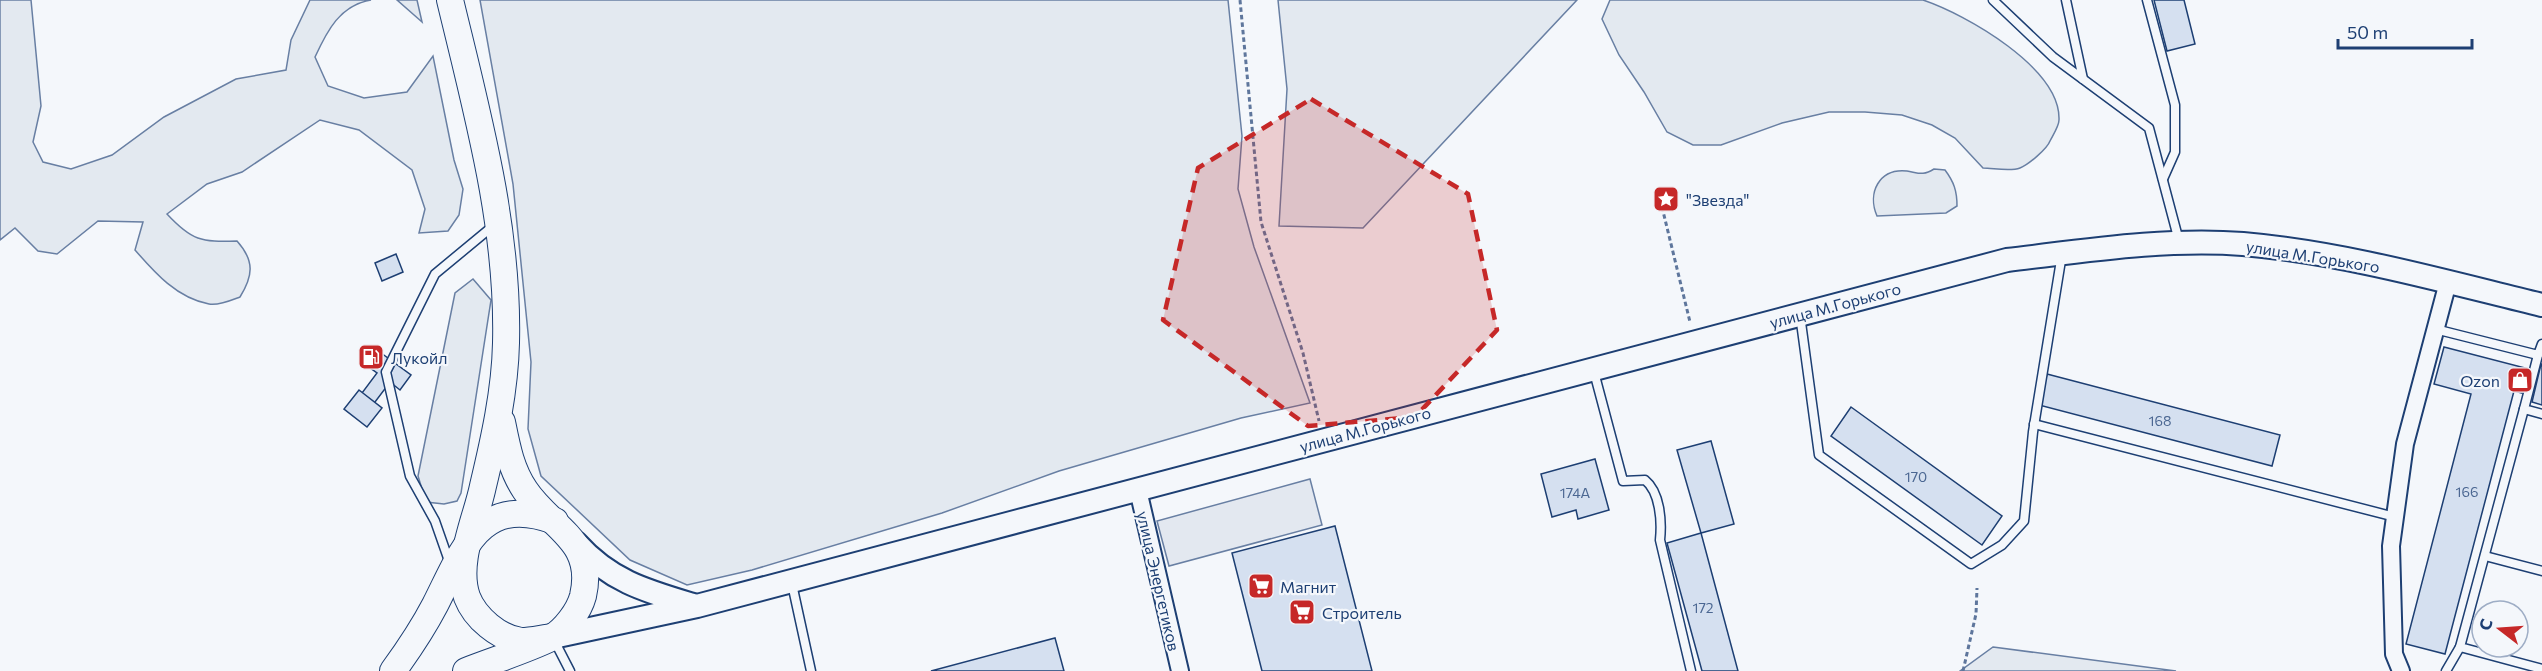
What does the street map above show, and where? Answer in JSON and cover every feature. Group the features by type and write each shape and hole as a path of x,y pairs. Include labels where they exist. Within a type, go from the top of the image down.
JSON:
{"main road":[{"path":"450,0 498,222 506,273 506,345 500,407 470,537 464,578 468,598 479,618 497,632 521,641 553,637"},
{"name":"улица М.Горького","path":"553,637 697,606 2007,260 2062,253 2180,244 2242,244 2322,254 2542,305"},
{"path":"500,407 508,457 526,492 594,563 639,589 697,606"},
{"path":"393,671 422,630 470,537 488,521 504,514 536,514 563,529 583,559 586,573 580,609 553,637 466,671"}],"street":[{"path":"2401,671 2394,654 2391,546 2405,444 2448,282"},
{"name":"улица Энергетиков","path":"1138,490 1179,671"}],"lane":[{"path":"1993,0 2053,57 2149,128 2180,244"},
{"path":"2066,0 2083,79"},
{"path":"2147,0 2175,105 2175,152 2163,179"},
{"path":"452,572 446,546 435,520 410,476 386,372 435,274 498,222"},
{"path":"1800,314 1819,455 1971,564 2002,545 2024,521 2034,424 2062,253"},
{"path":"2435,328 2538,355"},
{"path":"2446,671 2460,647 2542,344"},
{"path":"1593,368 1623,481 1645,480 1652,486 1662,525 1660,540 1691,671"},
{"path":"2524,409 2542,414"},
{"path":"2034,424 2395,517"},
{"path":"2484,556 2542,572"},
{"path":"791,581 811,671"},
{"path":"553,637 570,671"},
{"path":"2460,647 2542,669"}],"path":[{"path":"1240,0 1261,222 1303,352 1319,421"},
{"path":"1662,207 1695,342"},
{"path":"1963,671 1976,614 1977,588"}],"highlighted area":[{"path":"1311,99 1468,194 1497,330 1415,417 1308,426 1163,320 1198,168"}],"shaded area":[{"path":"0,0 31,0 41,106 33,142 43,162 71,169 112,155 164,117 236,79 286,70 291,40 310,0 371,0 351,7 343,13 324,38 315,57 328,86 364,98 407,92 433,56 454,160 463,189 459,215 448,231 419,233 425,209 412,170 359,130 320,120 242,172 207,184 167,214 191,235 206,240 237,241 243,248 249,262 250,275 240,297 233,300 213,304 197,301 168,283 135,250 143,222 98,221 57,254 38,251 15,228 0,240"},
{"path":"397,0 417,0 422,22"},
{"path":"480,0 1228,0 1242,136 1238,189 1254,247 1310,403 1241,418 1059,471 942,513 752,570 687,585 630,560 541,476 528,429 531,362 513,184"},
{"path":"1278,0 1577,0 1363,228 1279,226 1287,89"},
{"path":"1610,0 1923,0 1985,30 2028,63 2044,81 2055,100 2059,122 2048,144 2041,152 2023,166 2011,170 1983,168 1955,138 1932,125 1902,115 1865,112 1829,112 1782,123 1721,145 1693,145 1667,132 1619,55 1602,19"},
{"path":"1934,169 1945,170 1948,174 1954,187 1957,206 1946,213 1877,216 1874,207 1875,191 1883,178 1897,171 1924,173"},
{"path":"473,279 491,300 461,493 457,501 444,504 426,502 418,476 455,293"},
{"path":"1310,479 1322,525 1169,566 1157,521"},
{"path":"1993,647 2176,671 1960,671"}],"building":[{"path":"2154,0 2184,0 2195,44 2167,51"},
{"path":"396,254 403,272 382,281 375,263"},
{"path":"2444,347 2529,369 2522,393 2514,391 2445,654 2406,644 2471,394 2434,384"},
{"path":"377,350 411,375 400,390 390,382 369,410 356,401 377,373 366,365"},
{"path":"2542,364 2542,405 2532,402"},
{"path":"2047,374 2280,435 2272,466 2039,405"},
{"path":"359,390 382,408 367,427 344,409"},
{"path":"1851,407 2002,516 1982,545 1831,436"},
{"path":"1711,441 1734,524 1701,533 1677,450"},
{"path":"1595,459 1609,510 1578,519 1576,510 1552,517 1541,474"},
{"name":"Строитель","path":"1335,526 1372,671 1262,671 1232,553"},
{"path":"1701,533 1738,671 1702,671 1667,543"},
{"path":"1055,638 1064,671 931,671"}],"place":[{"name":"\"Звезда\"","path":"1666,199"},
{"name":"Лукойл","path":"371,357"},
{"name":"Ozon","path":"2520,380"},
{"name":"Магнит","path":"1261,586"},
{"name":"Строитель","path":"1302,612"}]}
